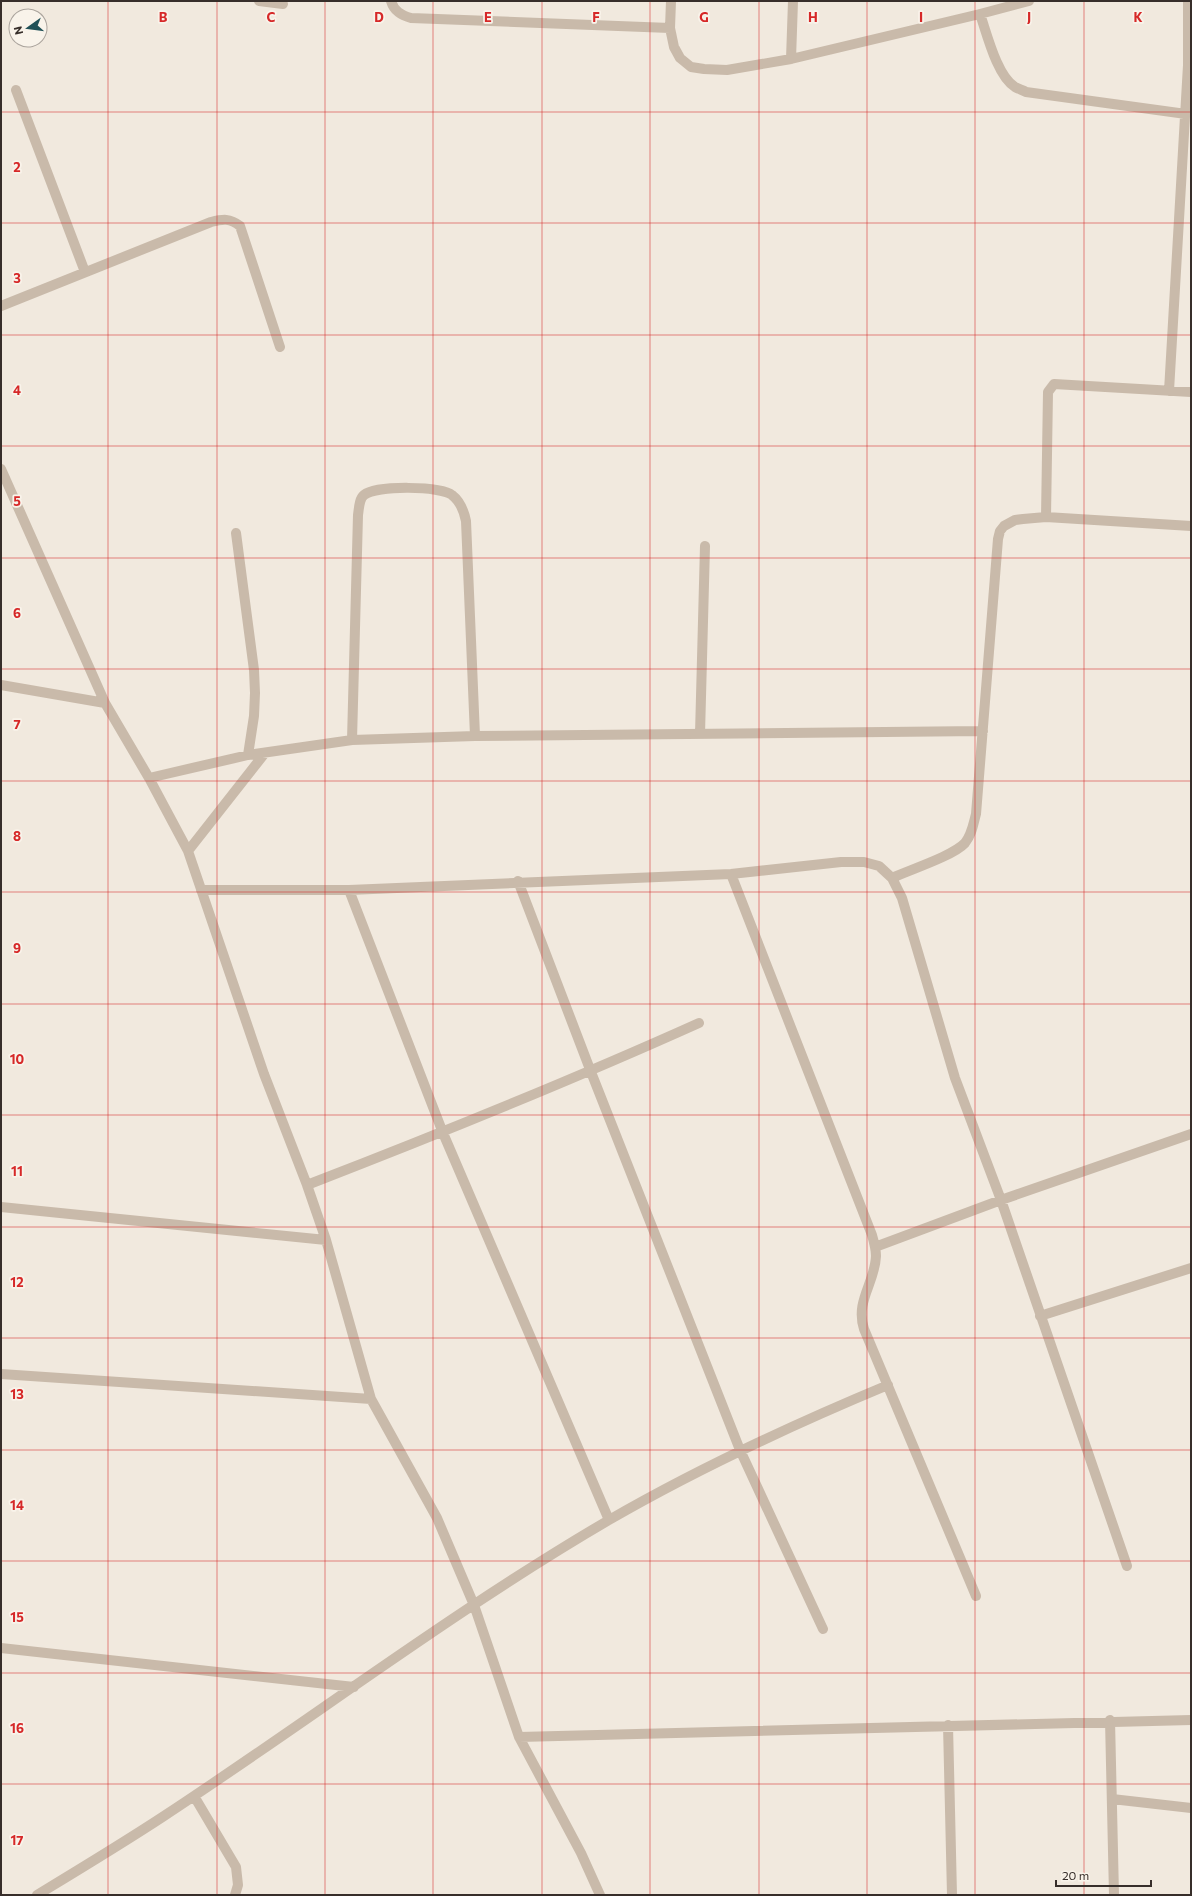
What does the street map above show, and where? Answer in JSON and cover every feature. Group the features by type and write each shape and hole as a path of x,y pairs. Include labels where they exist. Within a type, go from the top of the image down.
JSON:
{"street":[{"path":"259,1 283,4"},
{"path":"391,1 395,10 402,15 411,18 670,28"},
{"path":"671,1 670,28 674,47 680,58 691,67 727,70 791,59 1029,1"},
{"path":"791,59 793,1"},
{"path":"1169,391 1190,65 1188,1"},
{"path":"980,14 1000,68 1007,80 1015,88 1026,92 1186,114"},
{"path":"16,90 85,272"},
{"path":"1,306 211,222 224,219 234,221 240,226 246,240 280,347"},
{"path":"1046,517 1048,392 1050,387 1058,383 1191,392"},
{"path":"1,469 105,703 149,778 188,851 200,890 264,1074 307,1185 326,1240 371,1399 437,1518 474,1605 519,1737 581,1853 600,1895"},
{"path":"352,740 358,515 360,501 364,495 373,491 386,489 440,490 451,494 458,500 463,509 466,521 475,736"},
{"path":"892,878 954,852 964,844 972,832 976,814 1000,531 1004,526 1015,520 1046,517 1191,526"},
{"path":"236,533 254,670 255,693 248,755"},
{"path":"700,734 704,546"},
{"path":"1,686 105,703"},
{"path":"149,778 248,755 352,740 475,736 982,731"},
{"path":"188,851 265,753"},
{"path":"200,890 349,890 518,881 730,874 840,862 864,862 879,866 892,878 902,898 956,1078 1001,1200 1127,1566"},
{"path":"730,874 868,1223 875,1247 874,1267 862,1304 861,1320 976,1596"},
{"path":"518,881 591,1072 740,1450 823,1629"},
{"path":"349,890 443,1132 609,1520"},
{"path":"307,1185 591,1072 699,1023"},
{"path":"875,1247 1001,1200 1191,1134"},
{"path":"1,1207 326,1240"},
{"path":"1040,1316 1191,1268"},
{"path":"1,1374 371,1399"},
{"path":"37,1895 194,1796 474,1605 609,1520 740,1450 793,1425 888,1385"},
{"path":"1,1648 354,1687"},
{"path":"519,1737 1110,1720 1191,1720"},
{"path":"1110,1720 1114,1895"},
{"path":"948,1725 952,1895"},
{"path":"194,1796 236,1867 238,1885 235,1895"},
{"path":"1112,1799 1191,1808"}]}
